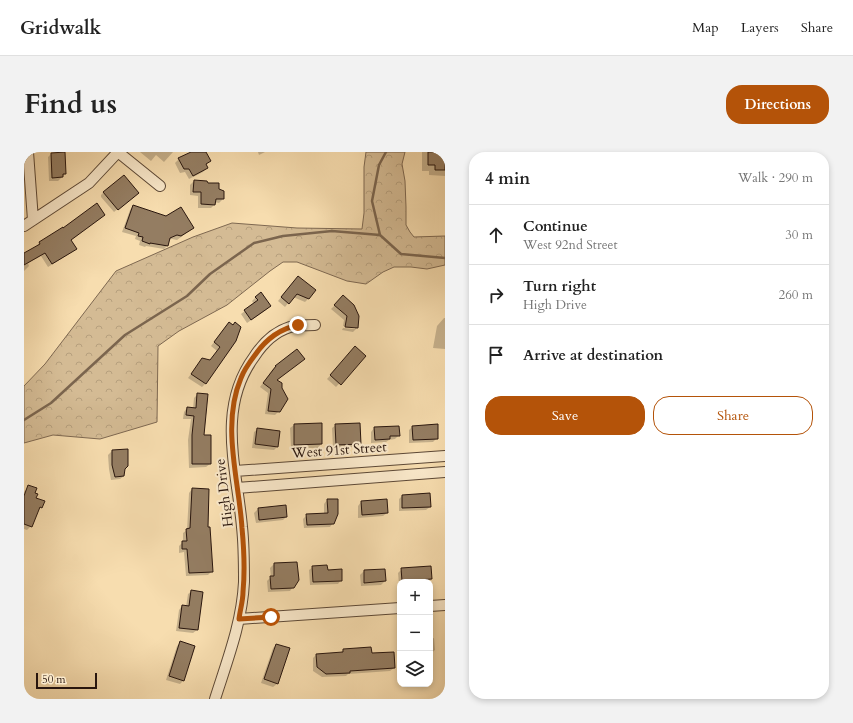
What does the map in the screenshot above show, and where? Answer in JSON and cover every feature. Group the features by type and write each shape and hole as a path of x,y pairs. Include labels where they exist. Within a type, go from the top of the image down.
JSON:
{"street":[{"path":"28,152 28,223"},
{"path":"28,223 89,182 118,152 160,186"},
{"name":"High Drive","path":"215,699 235,639 243,593 244,560 242,528 235,471 232,429 233,409 239,383 247,366 267,340 273,335 298,325 314,325"},
{"name":"West 91st Street","path":"235,471 445,456"},
{"path":"238,488 445,472"},
{"path":"433,606 445,604"},
{"path":"239,619 397,608"}],"green space":[{"path":"366,152 405,152 402,164 405,181 406,225 414,237 445,236 445,265 427,269 394,267 383,272 366,284 347,281 297,262 283,262 227,305 179,331 158,346 157,422 100,439 53,435 24,443 24,386 45,364 116,271 193,237 232,223 297,228 362,229 364,213 364,167"}],"building":[{"path":"65,152 66,174 63,174 63,177 52,178 51,153"},
{"path":"191,152 206,152 211,161 206,164 208,168 193,176 189,169 184,169 178,158"},
{"path":"428,152 445,152 445,170 435,170 435,165 428,165"},
{"path":"124,175 139,193 118,210 103,192"},
{"path":"194,180 207,181 208,183 219,183 219,189 224,191 224,199 216,199 215,205 201,204 201,192 193,192"},
{"path":"97,203 105,215 71,240 77,249 52,264 45,253 24,265 24,253 40,244 39,242 63,228"},
{"path":"133,205 166,216 181,207 194,228 181,236 177,235 170,238 168,246 150,244 142,241 143,237 138,236 139,233 125,228"},
{"path":"298,276 316,290 309,299 297,294 289,304 281,297"},
{"path":"261,292 271,306 251,320 244,310 258,300 255,297"},
{"path":"343,295 354,305 359,316 358,328 345,327 347,316 334,305"},
{"path":"229,322 233,325 235,322 241,327 236,341 206,384 191,374 202,358 210,360 220,347 214,342"},
{"path":"355,346 366,356 341,385 330,375"},
{"path":"297,349 305,359 277,380 282,383 282,388 288,399 280,412 268,411 271,389 263,383 275,366"},
{"path":"197,393 208,394 204,435 211,435 211,464 192,464 192,435 194,416 186,415 187,407 196,408"},
{"path":"322,423 322,444 294,445 294,424"},
{"path":"360,423 361,444 336,445 335,424"},
{"path":"438,424 438,439 413,440 412,426"},
{"path":"399,426 400,436 390,436 390,439 375,440 374,427"},
{"path":"257,428 280,431 278,447 255,444"},
{"path":"128,449 128,466 125,469 124,476 115,477 112,465 112,450"},
{"path":"28,485 37,488 35,493 38,494 36,498 45,501 42,508 40,507 32,527 24,524 24,496"},
{"path":"192,488 209,489 208,527 210,527 213,572 189,573 187,549 182,549 182,541 187,541 186,529 190,528"},
{"path":"430,493 431,507 402,508 402,495"},
{"path":"327,499 338,499 338,514 334,524 307,525 306,514 328,513"},
{"path":"387,499 388,513 362,515 361,501"},
{"path":"286,505 287,517 259,520 258,508"},
{"path":"297,562 299,580 294,588 271,589 270,576 274,576 274,563"},
{"path":"327,565 328,570 342,569 342,581 313,582 312,566"},
{"path":"431,566 432,579 402,579 401,568"},
{"path":"385,569 386,581 364,583 364,570"},
{"path":"191,590 203,592 198,630 179,628 182,605 189,606"},
{"path":"180,641 195,646 184,681 169,676"},
{"path":"276,644 290,648 278,684 264,679"},
{"path":"371,647 372,653 394,652 395,668 326,674 317,667 316,654 343,652 343,649"}],"waterway":[{"path":"386,152 379,165 372,201 380,235 401,254 445,258"},
{"path":"24,420 51,403 125,335 187,296 210,274 254,243 283,236 332,231 380,235"}],"route":[{"path":"271,617 239,619 243,593 244,560 242,528 233,455 233,409 240,379 247,366 259,350 273,335 298,325"}]}
